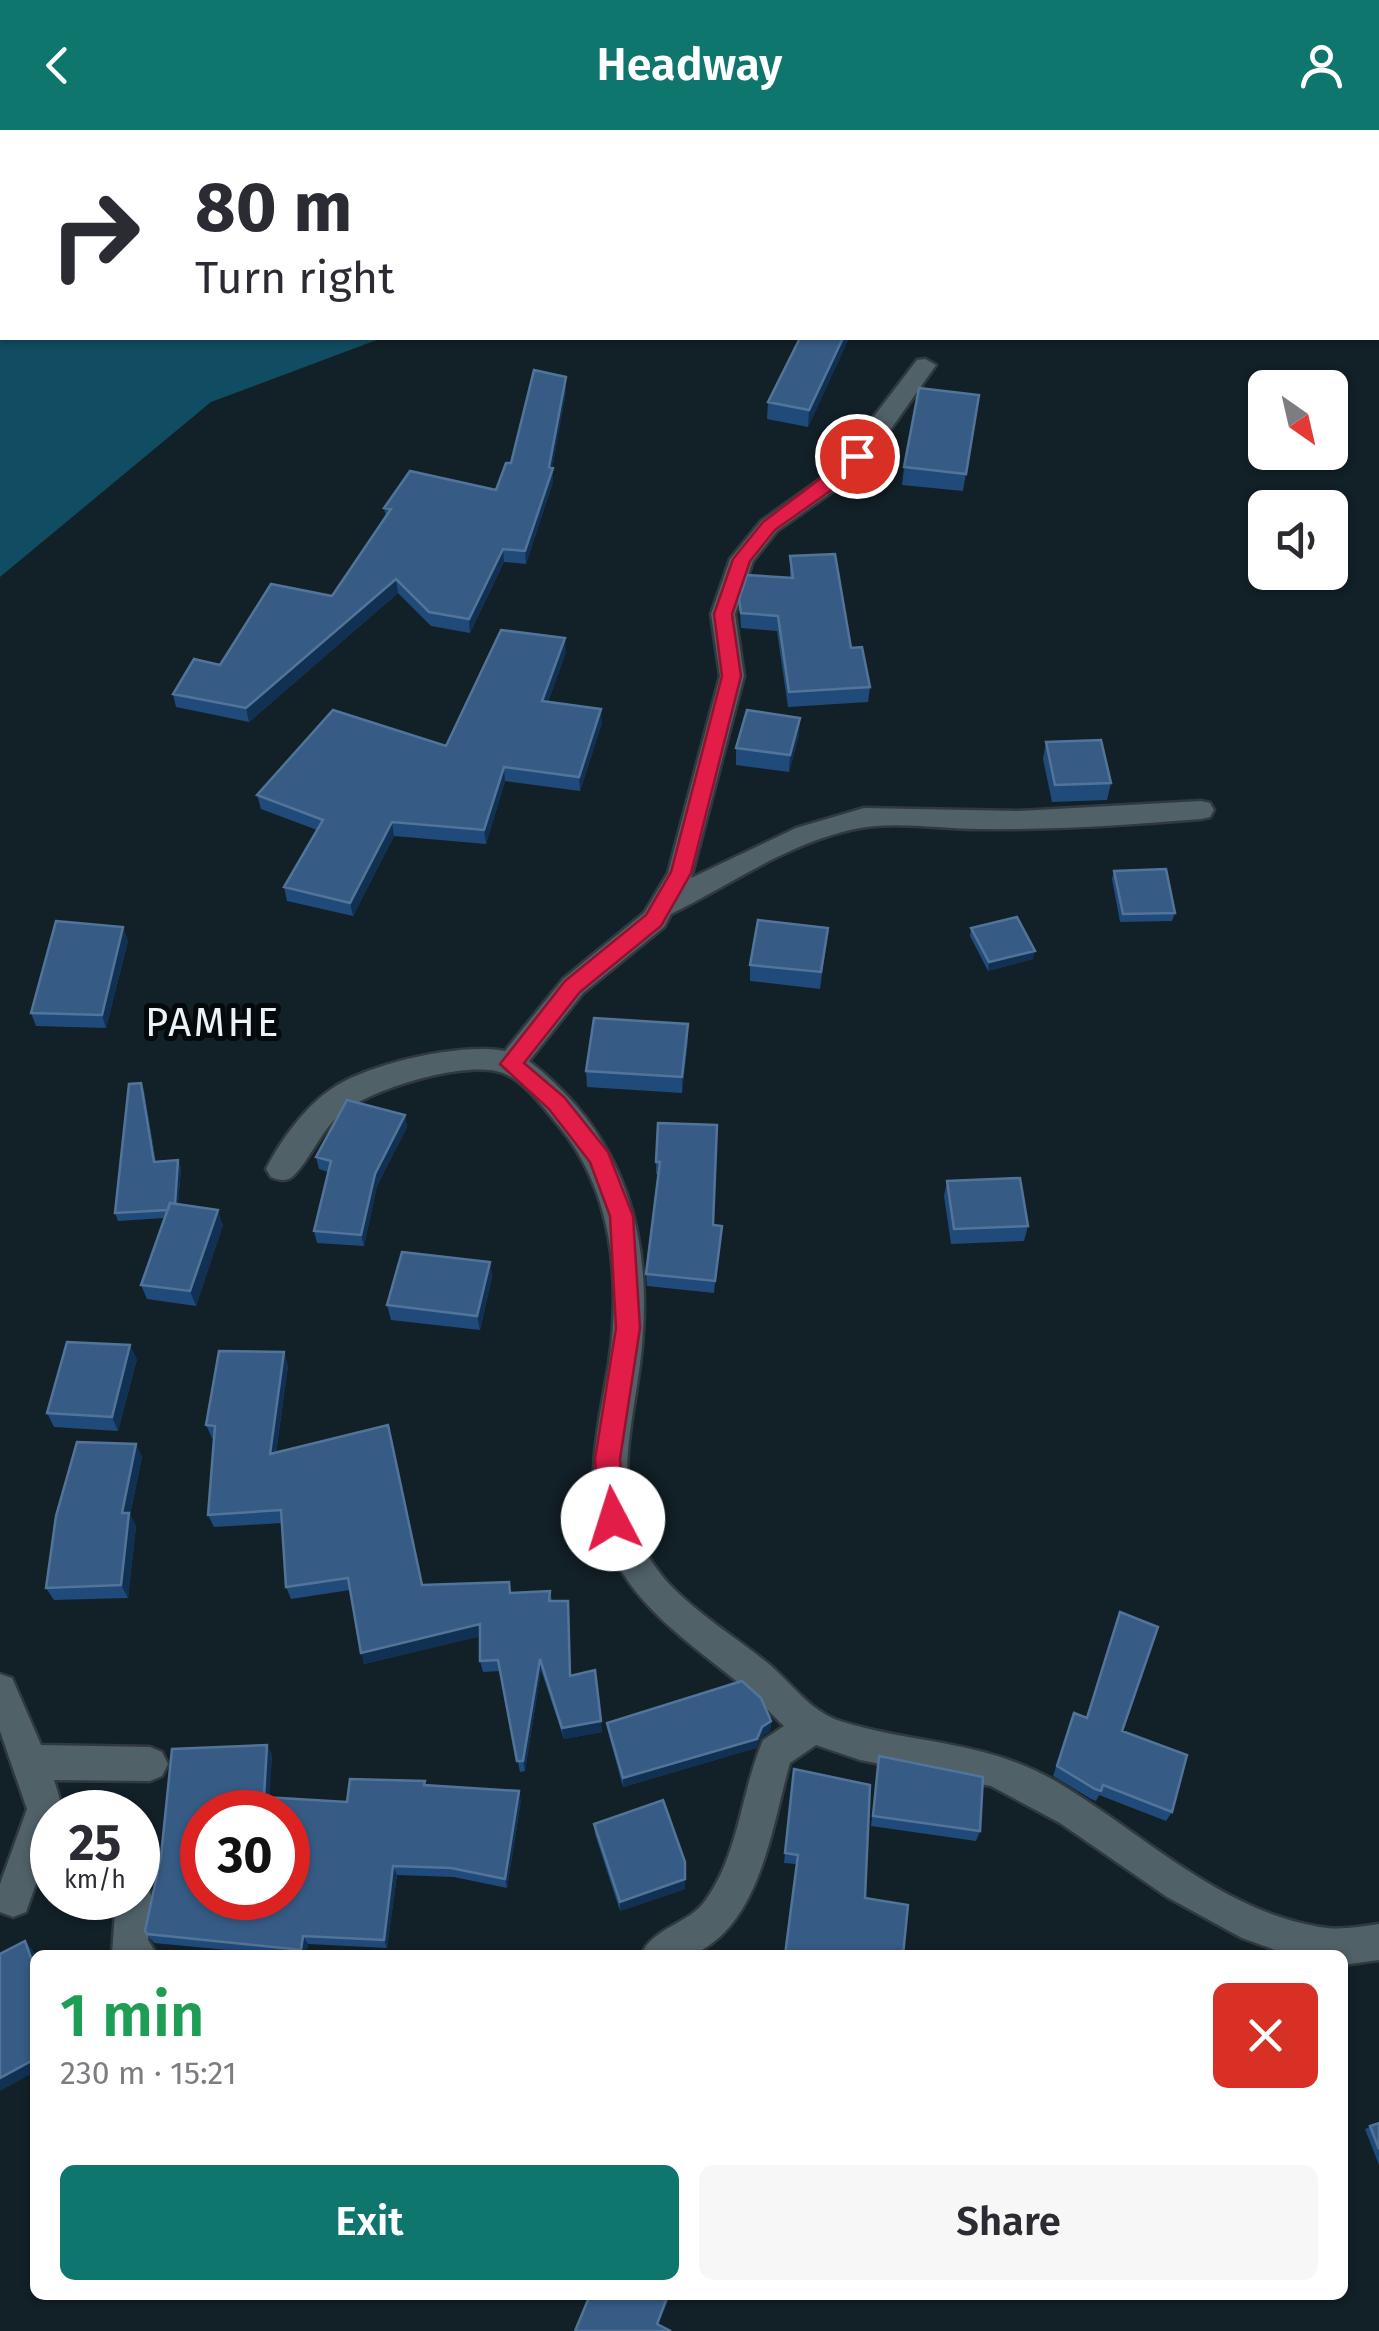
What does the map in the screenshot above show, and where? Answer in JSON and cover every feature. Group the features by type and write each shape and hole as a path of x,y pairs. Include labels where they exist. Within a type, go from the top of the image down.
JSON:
{"street":[{"path":"511,1064 573,986 654,920 681,873 732,676 723,614 742,559 769,526 841,475 873,438 924,365"},
{"path":"660,908 719,874 850,820 883,816 955,820 1112,818 1201,810"},
{"path":"281,1168 310,1127 346,1094 469,1060 511,1064 556,1103 600,1158 622,1216 628,1328 608,1459 613,1519 636,1568 693,1630 759,1679 813,1727 882,1749 994,1770 1054,1800 1229,1916 1334,1948 1379,1942"},
{"path":"0,1690 32,1762 46,1809 14,1900"},
{"path":"667,1950 716,1917 742,1868 775,1752 813,1727"},
{"path":"32,1762 150,1764"},
{"path":"130,1950 131,1920"}],"shaded area":[{"path":"0,340 377,340 211,402 0,577"}],"building":[{"path":"799,340 842,340 809,410 768,402"},
{"path":"534,370 566,377 549,467 553,468 525,551 503,549 469,619 429,612 396,579 246,708 173,694 194,659 220,665 271,584 332,596 391,509 384,508 410,471 496,490 506,463 511,463"},
{"path":"919,388 979,395 966,474 904,467"},
{"path":"835,554 851,648 862,647 870,687 789,692 778,616 741,613 739,599 747,575 793,578 790,556"},
{"path":"501,630 565,638 542,701 601,709 579,777 504,767 484,830 392,822 350,903 284,887 323,820 257,795 333,710 446,746"},
{"path":"747,710 800,718 790,755 736,748"},
{"path":"1101,740 1111,783 1055,785 1046,742"},
{"path":"1166,869 1175,913 1123,914 1114,871"},
{"path":"1017,917 1035,951 989,962 971,928"},
{"path":"758,920 828,928 821,972 750,965"},
{"path":"56,921 123,927 102,1015 31,1013"},
{"path":"594,1018 688,1024 682,1077 586,1071"},
{"path":"141,1083 154,1162 178,1160 175,1204 170,1203 168,1210 115,1213 129,1084"},
{"path":"347,1100 405,1115 375,1174 361,1235 314,1231 331,1161 316,1157"},
{"path":"658,1123 717,1125 713,1225 722,1226 715,1281 646,1274 660,1162 656,1162"},
{"path":"1020,1178 1028,1226 954,1229 947,1181"},
{"path":"170,1203 218,1210 190,1291 141,1285"},
{"path":"402,1252 490,1262 477,1316 387,1305"},
{"path":"67,1342 130,1345 112,1417 47,1413"},
{"path":"219,1351 284,1352 270,1454 388,1425 422,1585 509,1582 510,1593 550,1591 549,1601 568,1601 570,1676 595,1670 601,1721 562,1728 540,1659 523,1761 517,1761 498,1660 480,1661 480,1624 361,1653 348,1578 286,1587 281,1510 208,1515 215,1426 206,1425"},
{"path":"77,1442 136,1444 122,1513 129,1513 121,1585 46,1588 56,1516"},
{"path":"1120,1612 1158,1627 1122,1731 1187,1755 1172,1812 1103,1785 1101,1791 1095,1789 1057,1766 1074,1713 1087,1718"},
{"path":"742,1681 761,1698 771,1721 762,1727 757,1739 623,1778 607,1723"},
{"path":"267,1745 264,1790 180,1790 180,1920 310,1920 310,1800 347,1802 350,1779 425,1781 424,1785 519,1791 505,1879 451,1868 393,1866 384,1940 303,1936 301,1950 147,1934 147,1920 160,1920 161,1856 172,1749"},
{"path":"879,1756 983,1777 980,1831 873,1816"},
{"path":"794,1769 870,1785 865,1898 908,1905 904,1950 786,1950 798,1855 785,1853"},
{"path":"663,1800 685,1862 685,1879 620,1902 594,1824"},
{"path":"25,1941 30,1955 30,2062 0,2078 0,1954"},
{"path":"1379,2123 1379,2149 1370,2126"},
{"path":"588,2300 666,2300 657,2324 671,2331 575,2331"}],"district":[{"name":"РАМНЕ","path":"213,1023"}],"route":[{"path":"613,1519 608,1459 628,1328 622,1216 600,1158 556,1103 511,1064 573,986 654,920 681,873 732,676 723,614 742,559 769,526 841,475 857,456"}]}
